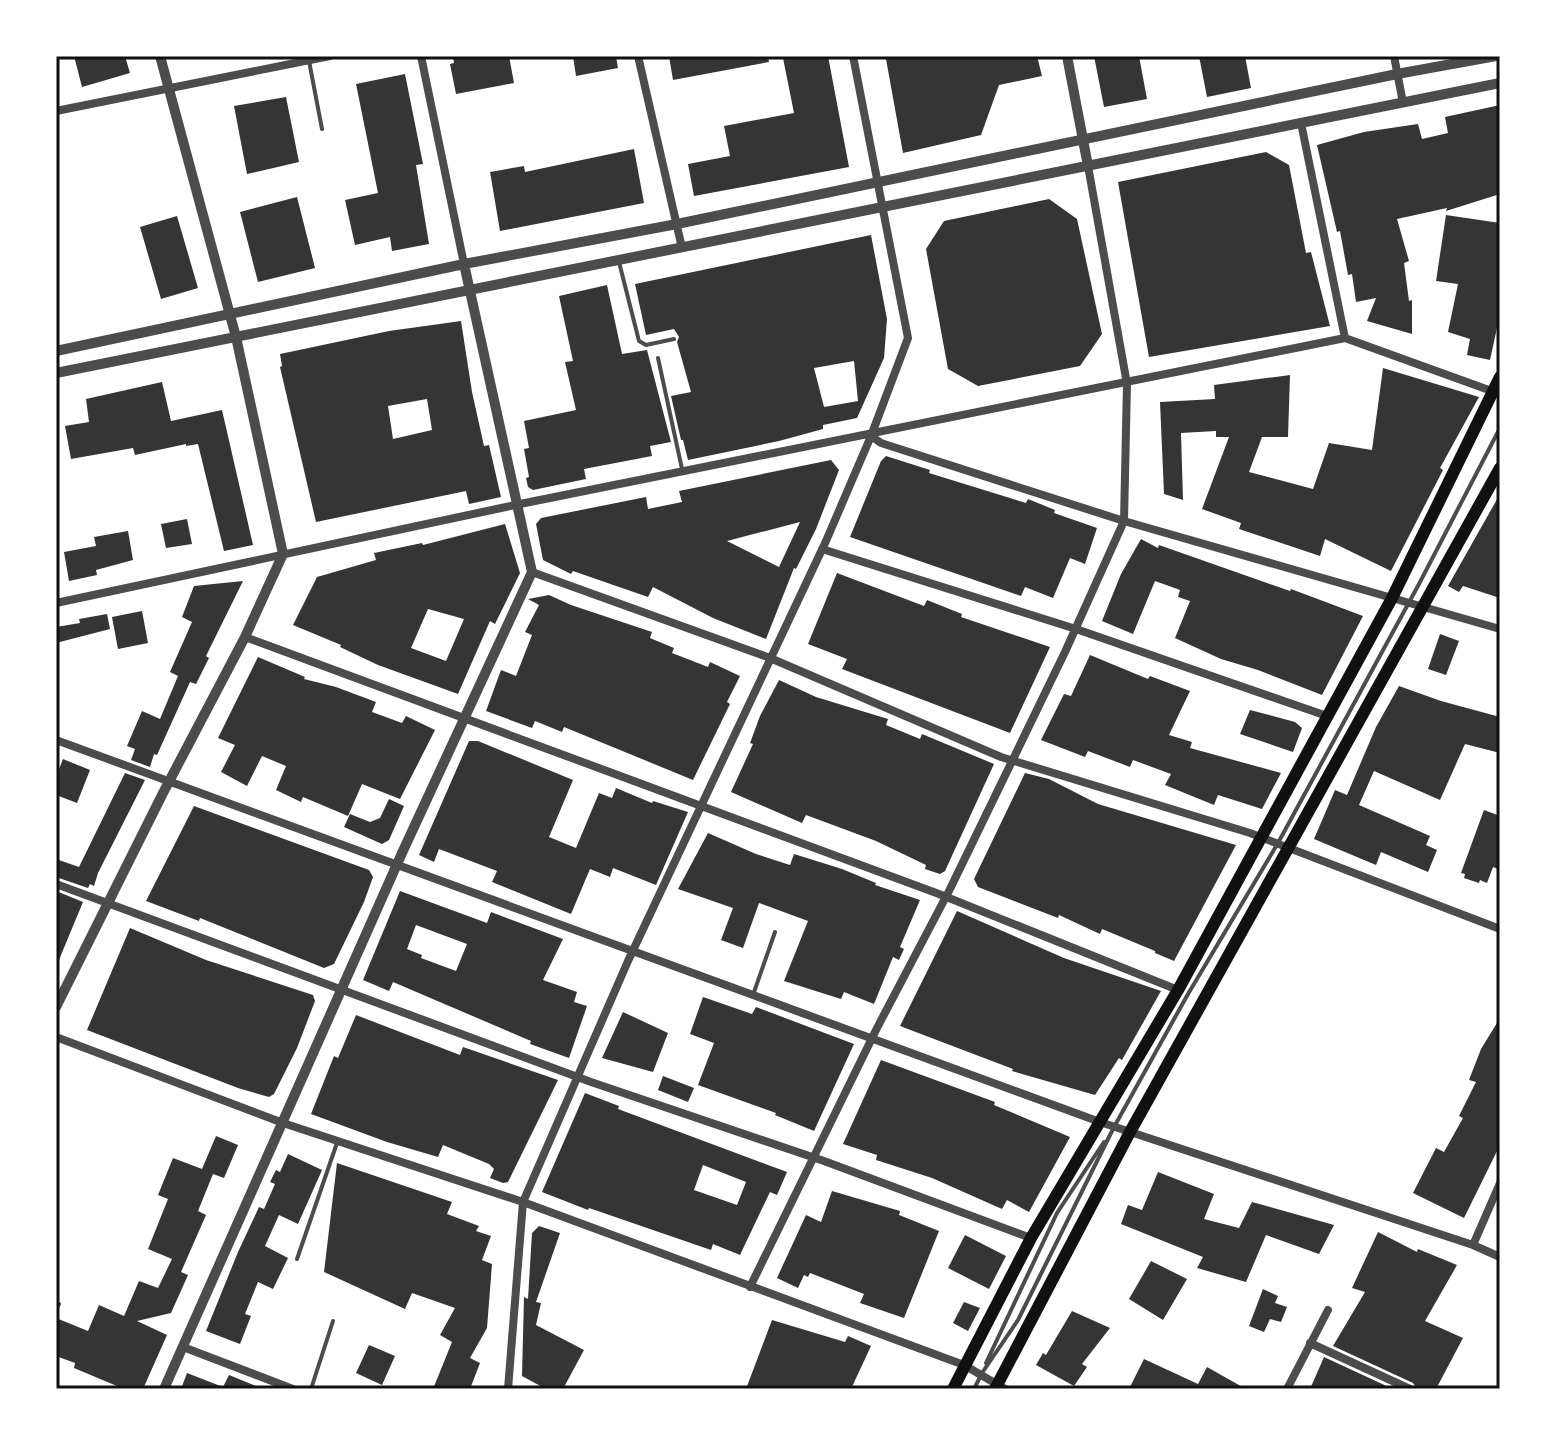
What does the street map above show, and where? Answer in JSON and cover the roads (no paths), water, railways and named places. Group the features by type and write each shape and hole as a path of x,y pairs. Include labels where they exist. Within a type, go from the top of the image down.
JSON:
{"main road":[{"path":"953,1389 1031,1238 1178,990 1392,598 1497,393 1500,377"},
{"path":"999,1388 1130,1132 1284,846 1500,468"}],"street":[{"path":"56,1007 245,637 283,554 236,337 160,56"},
{"path":"56,111 330,56"},
{"path":"164,1389 396,866 532,572 515,505 421,56"},
{"path":"638,56 682,248"},
{"path":"508,1389 523,1202 633,952 822,549 871,436 908,338 853,56"},
{"path":"750,1287 872,1037 946,896 1076,629 1124,521 1127,384 1067,56"},
{"path":"1394,56 1403,103"},
{"path":"56,351 464,264 677,224 1496,56"},
{"path":"56,373 1500,83"},
{"path":"1301,123 1345,338"},
{"path":"56,603 515,505 871,436 1345,338 1497,393"},
{"path":"871,436 881,443 1124,521 1500,629"},
{"path":"822,549 1076,629 1327,716"},
{"path":"532,572 770,658 1012,760 1260,837 1500,929"},
{"path":"245,637 946,896 1178,990"},
{"path":"56,740 1100,1122 1473,1245 1500,1257"},
{"path":"56,884 577,1076 813,1157 1031,1238"},
{"path":"56,1037 283,1123 523,1202 964,1365 999,1388"},
{"path":"1473,1245 1500,1183"},
{"path":"1287,1389 1328,1310"},
{"path":"1310,1343 1410,1389"},
{"path":"183,1347 293,1389"}],"lane":[{"path":"314,58 322,129"},
{"path":"618,260 639,341 646,345 674,339"},
{"path":"658,358 682,473"},
{"path":"981,1375 1018,1320 1114,1127 1188,994 1284,846 1500,428"},
{"path":"753,995 775,932"},
{"path":"974,1389 1057,1213 1114,1127"},
{"path":"297,1259 338,1140"},
{"path":"311,1389 333,1321"}]}
